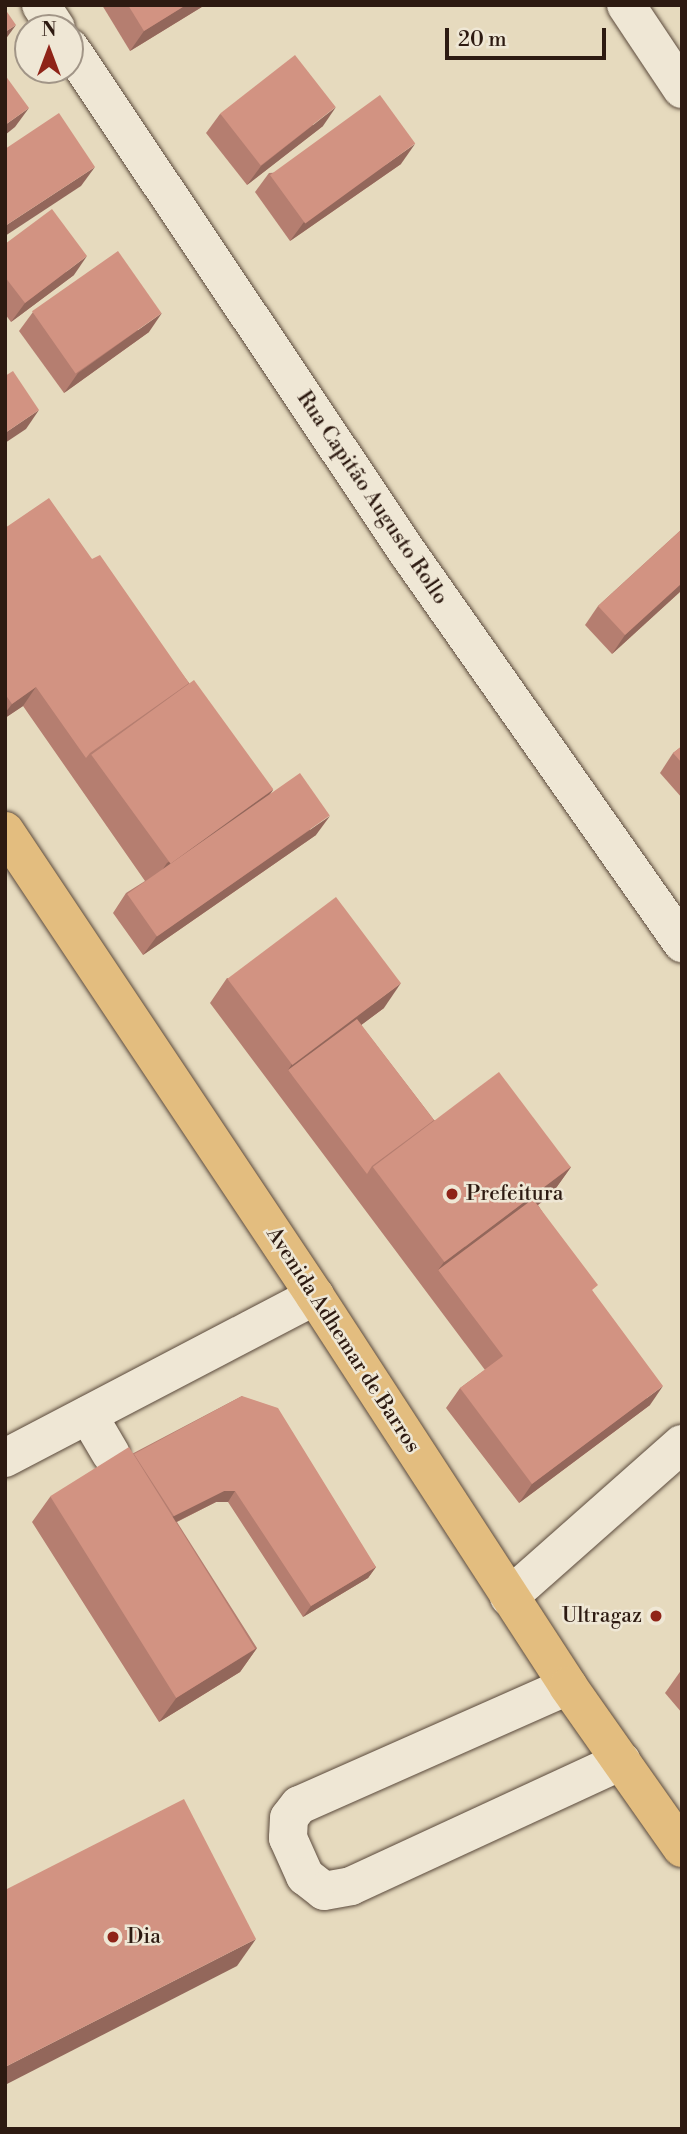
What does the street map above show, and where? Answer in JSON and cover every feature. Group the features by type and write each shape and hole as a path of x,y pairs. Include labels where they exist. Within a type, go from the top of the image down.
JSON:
{"main road":[{"name":"Avenida Adhemar de Barros","path":"5,831 316,1296 568,1686 682,1848"}],"street":[{"path":"626,5 682,89"},
{"name":"Rua Capitão Augusto Rollo","path":"84,69 408,553 682,943"},
{"path":"5,1458 316,1296"},
{"path":"88,1415 111,1454"},
{"path":"509,1597 682,1444"},
{"path":"568,1686 299,1805 289,1818 288,1838 305,1876 324,1891 351,1886 621,1761"}],"building":[{"path":"128,5 186,5 144,31"},
{"path":"5,9 14,26 5,32"},
{"path":"295,55 336,107 261,165 220,113"},
{"path":"5,75 29,108 5,125"},
{"path":"380,95 415,144 305,223 270,175"},
{"path":"59,113 95,167 5,226 5,149"},
{"path":"52,209 87,256 25,303 5,277 5,244"},
{"path":"118,251 162,313 76,373 32,311"},
{"path":"13,371 39,410 5,433 5,376"},
{"path":"49,498 92,559 100,555 189,683 86,758 36,687 12,704 5,694 5,528"},
{"path":"682,529 682,583 625,635 598,606"},
{"path":"194,680 273,789 171,864 91,755"},
{"path":"682,746 682,763 673,753"},
{"path":"300,773 330,816 157,937 127,894"},
{"path":"336,897 401,983 292,1065 227,979"},
{"path":"357,1019 434,1120 372,1166 367,1174 288,1070"},
{"name":"Prefeitura","path":"499,1072 571,1167 444,1262 373,1167"},
{"path":"533,1199 598,1285 592,1290 663,1386 532,1484 460,1388 503,1356 438,1270"},
{"path":"242,1396 278,1408 376,1567 311,1606 235,1491 224,1491 174,1516 134,1454"},
{"path":"129,1447 255,1649 176,1698 50,1496"},
{"name":"Dia","path":"184,1799 256,1939 5,2067 5,1890"}],"place":[{"name":"Prefeitura","path":"452,1194"},
{"name":"Ultragaz","path":"656,1616"},
{"name":"Dia","path":"113,1937"}]}
